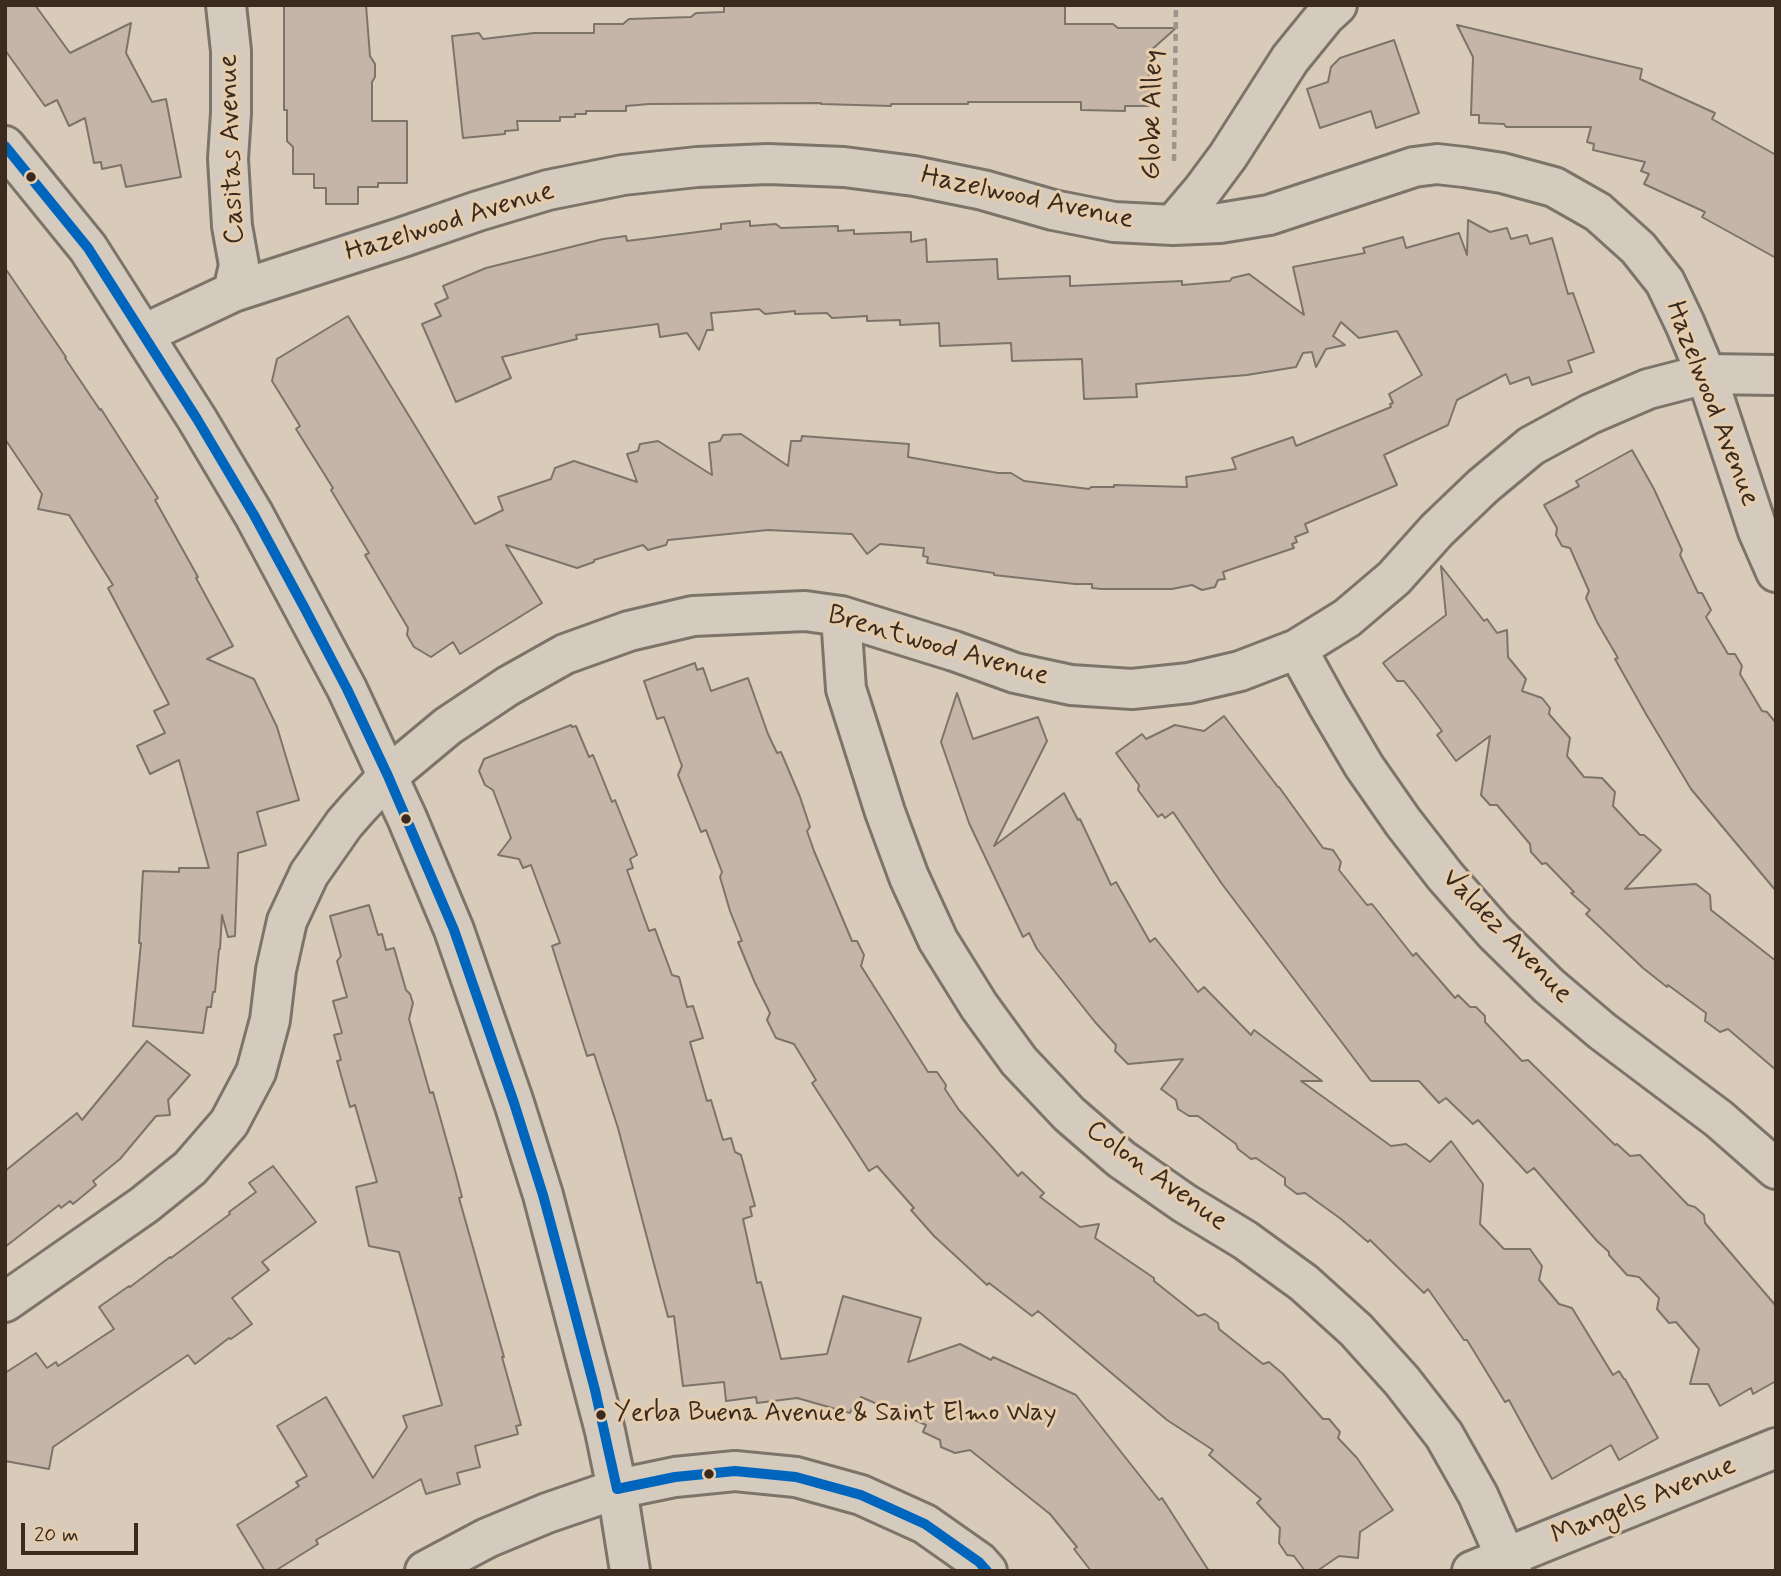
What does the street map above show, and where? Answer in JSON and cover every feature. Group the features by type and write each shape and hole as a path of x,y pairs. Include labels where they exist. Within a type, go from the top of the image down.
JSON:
{"street":[{"name":"Casitas Avenue","path":"226,5 231,51 228,159 232,226 239,265 233,292"},
{"path":"1173,225 1228,156 1290,59 1337,5"},
{"path":"5,146 89,248 197,418 254,514 347,689 388,776 454,930 543,1195 595,1390 617,1489 630,1571"},
{"name":"Hazelwood Avenue","path":"144,334 233,292 478,211 548,190 623,175 697,167 768,164 844,167 937,180 1053,210 1114,222 1173,225 1220,223 1269,215 1403,170 1437,164 1502,173 1554,187 1598,212 1638,248 1664,282 1706,374 1758,531 1776,572"},
{"name":"Brentwood Avenue","path":"5,1302 162,1191 190,1168 229,1123 256,1072 271,1020 276,970 288,921 309,874 344,824 388,776 448,726 508,686 565,654 629,631 693,617 805,611 841,616 1015,673 1083,686 1132,689 1189,683 1240,671 1297,649 1348,618 1394,578 1437,530 1483,486 1531,446 1590,414 1648,389 1706,374 1776,375"},
{"name":"Colon Avenue","path":"841,616 846,689 885,812 909,877 938,940 979,1006 1018,1060 1069,1114 1121,1159 1294,1275 1356,1330 1402,1381 1444,1435 1478,1495 1510,1564"},
{"name":"Valdez Avenue","path":"1297,649 1364,766 1403,822 1445,876 1495,933 1584,1016 1719,1119 1776,1170"},
{"name":"Mangels Avenue","path":"1472,1571 1510,1564 1776,1448"},
{"path":"425,1571 487,1538 547,1513 617,1489 675,1477 735,1471 796,1477 861,1495 925,1524 979,1562 987,1571"}],"path":[{"name":"Globe Alley","path":"1173,225 1176,5"}],"building":[{"path":"5,5 35,5 70,53 131,23 126,53 152,102 166,99 181,177 126,187 121,165 102,169 101,162 94,163 85,118 69,126 57,100 45,106 5,50"},
{"path":"284,5 366,5 370,56 375,64 372,121 407,121 407,183 378,183 378,187 358,187 358,204 326,204 326,188 314,188 314,174 293,174 293,147 287,141 287,110 284,110"},
{"path":"724,5 1065,5 1065,24 1176,28 1149,52 1149,106 1125,106 1125,111 1081,110 1081,102 968,102 891,106 821,103 649,104 626,106 626,111 586,111 586,114 575,114 575,117 560,117 560,121 517,121 518,130 463,138 452,36 479,33 483,39 534,33 594,33 594,24 623,24 629,19 691,17 696,13 724,12"},
{"path":"1457,25 1642,69 1640,79 1715,113 1712,119 1776,155 1776,258 1702,217 1705,212 1644,184 1649,174 1641,171 1645,162 1593,150 1594,144 1587,142 1591,127 1506,127 1504,124 1479,123 1479,115 1471,115 1473,57"},
{"path":"1394,40 1419,113 1376,128 1371,111 1320,128 1307,89 1328,82 1331,67 1340,58"},
{"path":"1468,220 1490,232 1507,228 1511,239 1527,235 1530,244 1552,238 1568,294 1573,293 1594,352 1568,361 1572,372 1532,385 1529,377 1510,384 1506,374 1457,400 1448,425 1384,455 1397,485 1305,524 1308,532 1295,537 1297,542 1292,544 1294,548 1223,572 1225,579 1218,580 1215,587 1202,590 1192,585 1172,589 1101,589 1092,588 1092,584 994,575 927,563 928,557 923,556 924,548 880,544 867,554 852,534 768,530 668,540 666,545 648,550 643,545 577,568 506,545 542,603 460,654 453,642 431,657 414,647 407,635 408,628 365,555 369,553 296,429 300,426 272,381 277,359 348,316 475,524 503,510 498,497 551,479 555,468 574,461 637,482 627,454 638,451 640,444 658,441 712,475 709,443 720,441 723,435 741,434 788,466 791,441 801,441 802,436 909,444 908,457 1011,473 1024,481 1089,489 1114,485 1187,487 1186,477 1236,469 1232,458 1293,437 1296,446 1391,407 1390,404 1393,403 1389,394 1422,375 1397,331 1359,338 1341,322 1333,336 1345,345 1326,349 1316,367 1312,352 1303,353 1296,367 1247,375 1136,384 1137,397 1084,399 1082,359 1012,361 1011,343 940,346 939,323 900,325 900,320 867,321 867,316 832,318 827,313 795,314 795,311 765,314 759,309 711,313 713,330 707,330 699,350 687,333 660,337 658,324 576,335 577,339 502,357 511,378 456,402 422,324 441,316 435,304 448,298 443,286 486,268 603,239 626,236 627,241 721,229 721,224 750,221 750,226 776,224 781,228 838,226 838,231 854,230 854,234 911,232 911,242 926,239 927,262 997,259 998,279 1070,276 1070,286 1182,281 1182,285 1230,281 1232,278 1249,274 1304,315 1293,267 1365,253 1363,248 1403,237 1406,248 1459,233 1467,255"},
{"path":"5,268 158,498 155,500 233,646 207,659 254,679 277,727 299,800 257,812 266,845 238,853 235,936 228,937 222,915 215,992 211,1007 207,1007 203,1033 133,1026 141,943 143,871 179,872 179,868 209,868 179,760 150,774 137,746 165,733 154,711 169,704 108,588 113,585 69,515 38,509 42,494 5,439"},
{"path":"1632,450 1654,489 1698,593 1702,593 1711,610 1706,617 1728,654 1735,654 1742,666 1740,674 1762,711 1767,712 1776,723 1776,891 1691,789 1615,659 1618,658 1586,598 1589,591 1570,548 1562,546 1556,535 1557,528 1544,505 1579,486 1576,481"},
{"path":"1441,566 1484,621 1487,619 1497,633 1507,630 1508,657 1526,679 1522,691 1542,698 1550,708 1549,714 1570,738 1567,756 1584,777 1602,778 1615,792 1613,806 1640,835 1644,835 1661,850 1625,889 1696,884 1710,895 1711,910 1776,961 1776,1070 1728,1029 1720,1032 1705,1021 1706,1013 1643,968 1586,914 1590,910 1571,893 1574,892 1546,863 1542,864 1531,852 1530,844 1497,805 1490,805 1481,795 1490,736 1456,761 1437,735 1442,731 1419,700 1404,681 1397,681 1383,663 1446,615"},
{"path":"695,663 697,670 703,668 711,691 748,678 768,734 777,753 781,752 800,797 810,827 807,831 814,851 852,941 857,941 864,955 861,966 928,1072 937,1072 959,1110 1018,1176 1022,1172 1044,1193 1040,1197 1080,1227 1099,1224 1095,1238 1154,1278 1154,1281 1198,1316 1205,1314 1218,1323 1219,1329 1263,1364 1269,1362 1323,1419 1329,1419 1340,1432 1338,1438 1357,1458 1393,1510 1360,1532 1358,1558 1339,1556 1317,1571 1305,1571 1294,1556 1287,1555 1279,1543 1280,1528 1257,1503 1261,1499 1209,1455 1213,1450 1167,1420 1038,1311 1032,1316 989,1283 987,1285 934,1236 911,1210 914,1208 877,1166 869,1171 812,1083 816,1080 794,1044 776,1038 767,1020 770,1013 738,942 742,941 720,877 722,872 706,830 701,832 678,775 682,766 664,717 657,719 644,681"},
{"path":"957,693 973,739 1038,717 1047,741 994,846 1064,793 1078,820 1080,819 1111,885 1116,882 1150,942 1155,938 1198,992 1204,987 1251,1035 1254,1030 1322,1081 1301,1081 1391,1146 1406,1144 1430,1162 1451,1141 1483,1184 1480,1224 1504,1249 1530,1249 1542,1266 1539,1280 1559,1304 1572,1308 1613,1375 1619,1371 1625,1379 1658,1438 1619,1460 1611,1445 1552,1479 1509,1400 1505,1402 1467,1340 1464,1340 1428,1289 1424,1293 1370,1240 1368,1242 1305,1193 1297,1194 1285,1185 1285,1178 1256,1158 1251,1159 1238,1149 1236,1144 1198,1116 1189,1116 1178,1109 1176,1100 1161,1089 1183,1059 1128,1064 1115,1051 1116,1045 1037,949 1029,933 1023,937 969,823 941,742"},
{"path":"1224,716 1323,848 1333,850 1341,862 1339,870 1367,905 1372,904 1413,956 1416,953 1455,998 1458,995 1470,1007 1476,1007 1485,1016 1485,1022 1522,1061 1528,1060 1615,1145 1630,1156 1640,1155 1688,1205 1704,1215 1705,1223 1776,1306 1776,1381 1753,1394 1751,1388 1720,1406 1708,1384 1690,1384 1699,1349 1676,1322 1669,1323 1657,1309 1659,1298 1639,1277 1627,1275 1534,1168 1527,1173 1478,1120 1473,1124 1446,1098 1439,1103 1419,1081 1371,1081 1222,884 1173,812 1165,818 1162,814 1158,817 1116,753 1142,734 1146,739 1175,725 1204,731"},
{"path":"571,725 576,726 589,757 593,755 637,855 630,859 633,868 627,870 649,931 655,929 672,975 679,977 687,1007 693,1006 703,1038 690,1042 707,1101 711,1100 723,1140 731,1138 735,1152 741,1155 755,1206 750,1207 752,1216 743,1219 757,1283 761,1282 781,1359 827,1354 843,1296 921,1318 908,1362 960,1344 991,1360 993,1357 1076,1395 1159,1500 1162,1498 1209,1571 1091,1571 1074,1549 1077,1547 1050,1514 970,1450 955,1453 941,1447 940,1440 923,1432 926,1425 861,1397 857,1409 852,1408 850,1413 797,1398 757,1403 756,1397 726,1401 724,1382 683,1386 674,1316 668,1317 618,1128 594,1054 587,1056 552,946 560,943 531,865 523,868 519,859 498,855 511,838 493,790 485,785 479,771 484,759"},
{"path":"369,905 378,935 382,934 386,950 394,948 406,990 413,1003 409,1019 456,1174 462,1197 459,1198 521,1425 516,1426 518,1434 475,1446 480,1467 457,1473 460,1484 426,1494 421,1479 316,1540 318,1544 275,1571 265,1571 237,1525 299,1486 296,1482 307,1476 277,1426 326,1397 373,1478 407,1427 403,1416 442,1405 399,1252 369,1246 356,1187 377,1182 355,1105 350,1107 337,1061 341,1060 334,1035 342,1033 333,1001 347,997 337,961 341,956 330,916"},
{"path":"147,1041 190,1075 168,1100 170,1115 156,1116 120,1159 93,1181 96,1185 73,1204 70,1201 61,1208 59,1205 5,1247 5,1171 77,1113 82,1120"},
{"path":"273,1166 316,1222 262,1262 269,1270 232,1298 252,1324 195,1364 188,1355 53,1447 49,1469 5,1461 5,1373 36,1353 47,1368 56,1362 58,1366 114,1329 99,1307 230,1214 229,1212 256,1192 249,1183"}],"transit line":[{"path":"5,146 88,248 197,419 304,607 388,776 454,930 514,1103 570,1295 617,1489"},
{"path":"617,1489 675,1477 735,1471 796,1477 861,1495 925,1524 979,1562 987,1571"}],"place":[{"name":"Yerba Buena Avenue & Saint Elmo Way","path":"601,1415"}]}
